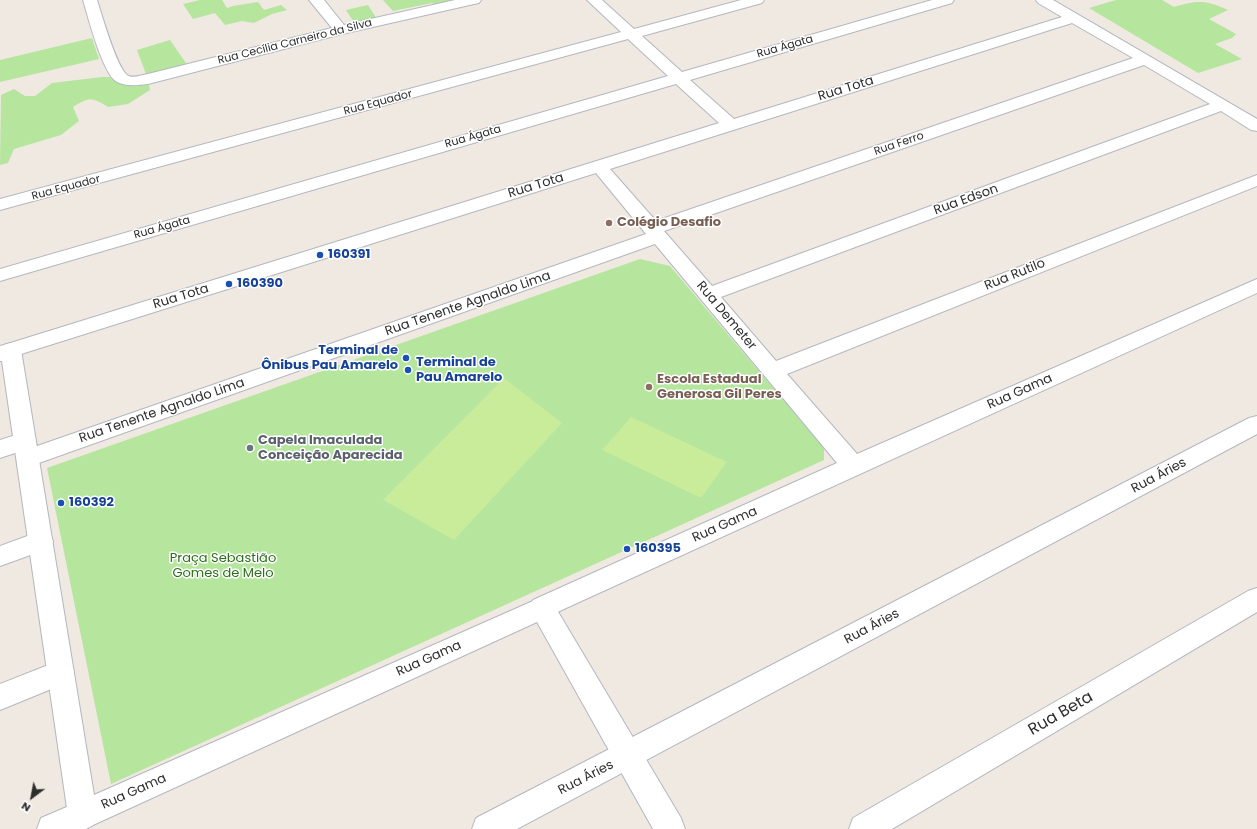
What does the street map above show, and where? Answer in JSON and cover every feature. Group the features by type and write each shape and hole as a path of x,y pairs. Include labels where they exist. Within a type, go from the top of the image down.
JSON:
{"street":[{"name":"Rua Cecília Carneiro da Silva","path":"90,0 111,61 118,74 122,79 134,81 148,79 340,30 474,0"},
{"path":"316,0 340,30"},
{"path":"594,0 731,125"},
{"name":"Rua Equador","path":"0,206 757,0"},
{"name":"Rua Ágata","path":"0,275 947,0"},
{"path":"1043,0 1257,126"},
{"name":"Rua Tota","path":"5,352 1073,18"},
{"name":"Rua Ferro","path":"655,232 1145,59"},
{"name":"Rua Edson","path":"708,294 1223,105"},
{"name":"Rua Demeter","path":"599,166 853,466"},
{"name":"Rua Rutilo","path":"773,371 1257,180"},
{"name":"Rua Tenente Agnaldo Lima","path":"0,449 26,449 655,232"},
{"name":"Rua Gama","path":"52,829 853,466 1257,285"},
{"path":"5,352 26,449 83,814"},
{"name":"Rua Áries","path":"487,829 1257,424"},
{"path":"0,556 40,541"},
{"name":"Rua Beta","path":"864,829 1257,599"},
{"path":"542,608 670,829"},
{"path":"0,697 61,672"}],"green space":[{"path":"200,0 222,0 227,8 258,2 264,10 281,5 287,10 272,14 254,23 242,21 225,25 215,13 193,19 183,4"},
{"path":"383,0 464,0 439,6 432,3 393,11"},
{"path":"1116,0 1162,0 1174,7 1189,3 1202,2 1214,4 1228,10 1209,19 1236,34 1232,38 1215,44 1242,59 1198,73 1089,8"},
{"path":"368,5 377,19 355,24 346,10"},
{"path":"92,38 99,59 0,82 0,60"},
{"path":"170,40 188,66 146,74 137,50"},
{"path":"110,77 118,83 149,84 150,90 128,104 108,107 94,100 83,101 73,107 79,121 61,135 14,149 8,163 0,165 1,95 14,89 25,96 35,96 52,83"},
{"name":"Praça Sebastião Gomes de Melo","path":"640,259 670,266 824,448 824,460 111,784 47,468"},
{"path":"504,378 562,423 454,540 383,500"},
{"path":"631,417 727,462 701,498 602,450"}],"place":[{"name":"Colégio Desafio","path":"609,223"},
{"name":"160391","path":"320,255"},
{"name":"160390","path":"229,284"},
{"name":"Terminal de Ônibus Pau Amarelo","path":"406,358"},
{"name":"Terminal de Pau Amarelo","path":"408,370"},
{"name":"Escola Estadual Generosa Gil Peres","path":"649,387"},
{"name":"Capela Imaculada Conceição Aparecida","path":"250,448"},
{"name":"160392","path":"61,503"},
{"name":"160395","path":"627,549"}]}
